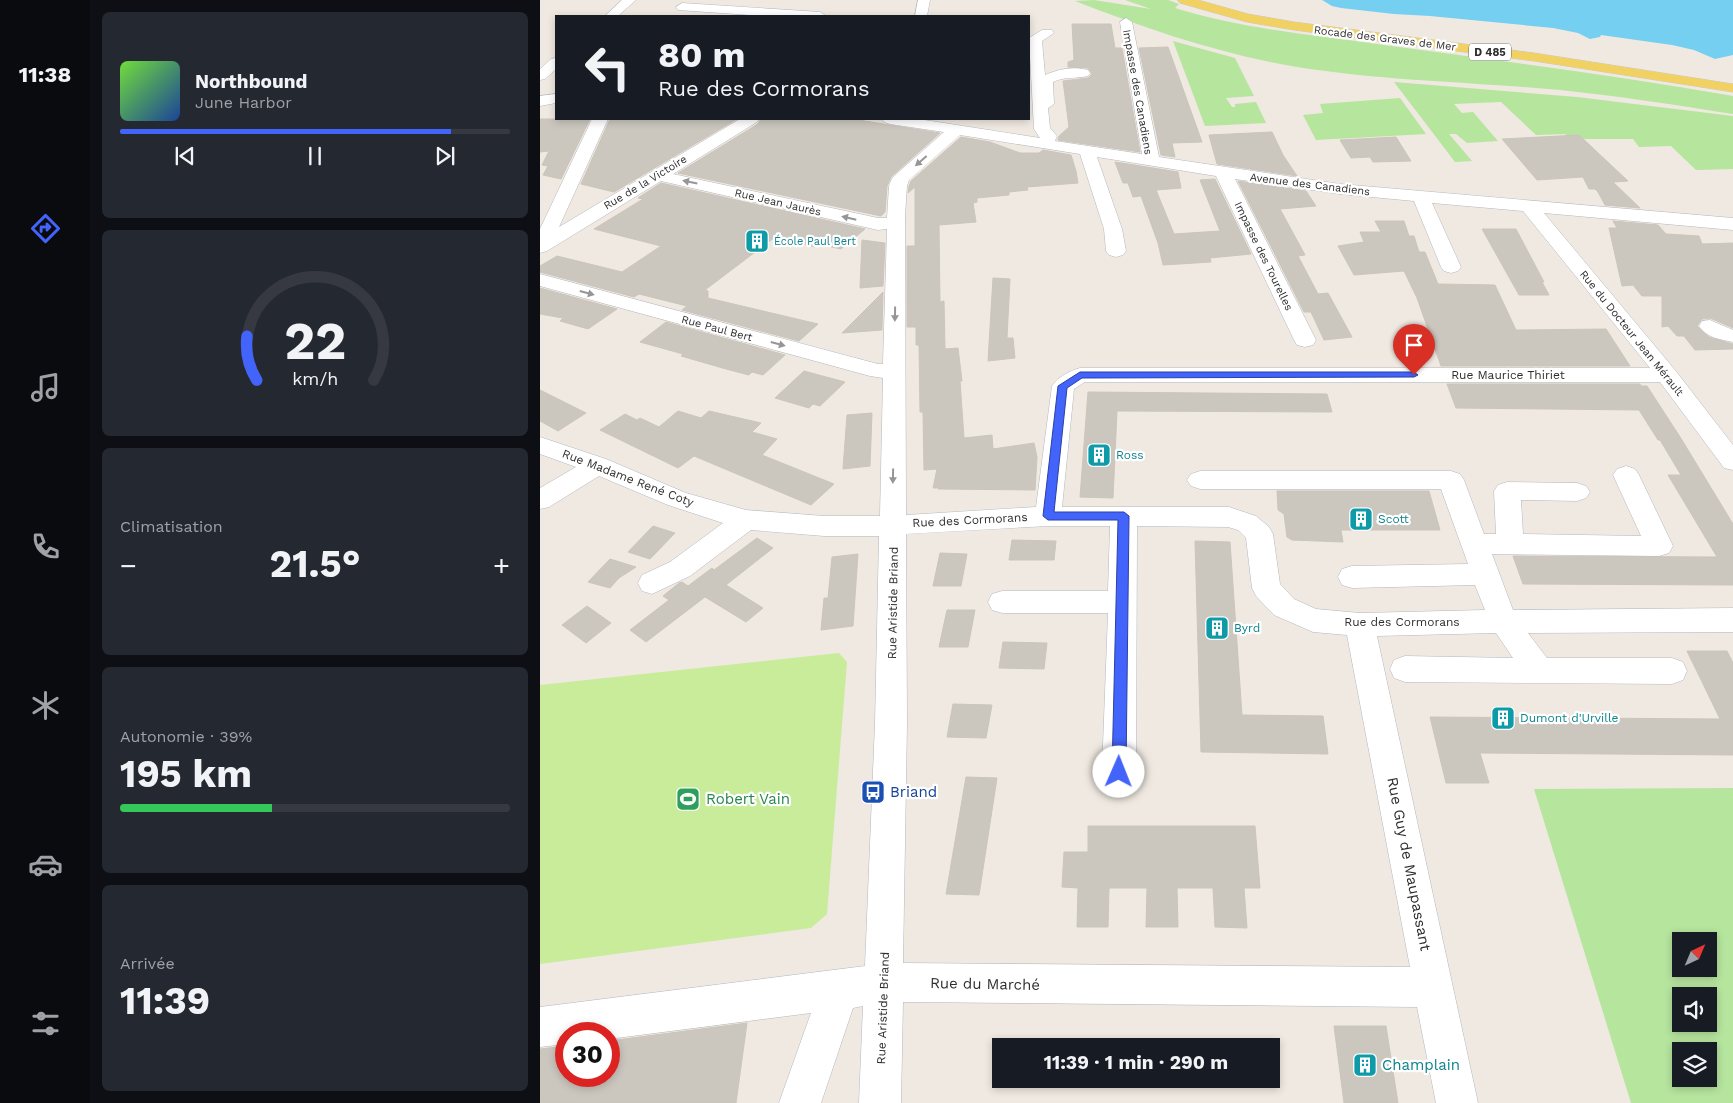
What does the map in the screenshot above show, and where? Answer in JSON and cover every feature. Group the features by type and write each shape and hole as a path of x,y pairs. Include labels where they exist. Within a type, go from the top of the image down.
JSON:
{"main road":[{"name":"Rocade des Graves de Mer","path":"1186,0 1247,18 1294,26 1534,57 1733,88"}],"street":[{"path":"612,15 630,0"},
{"path":"753,12 772,0"},
{"path":"921,15 924,0"},
{"path":"681,8 803,15"},
{"name":"Impasse des Canadiens","path":"1126,22 1151,161"},
{"path":"1046,33 1035,39 1042,129 1048,140"},
{"path":"540,76 555,63"},
{"path":"1048,140 1051,113 1046,104 1046,80 1062,73 1083,73"},
{"path":"540,89 555,89"},
{"path":"540,101 555,99"},
{"path":"541,246 600,120"},
{"name":"Rue de la Victoire","path":"541,246 749,120"},
{"name":"Avenue des Canadiens","path":"897,120 1048,140 1087,151 1333,188 1733,224"},
{"name":"Rue Aristide Briand","path":"880,1103 894,526 894,370 898,186 901,178 958,129"},
{"path":"1087,151 1113,229 1116,251"},
{"name":"Rue Jean Jaurès","path":"662,172 667,178 878,224 896,223"},
{"name":"Impasse des Tourelles","path":"1223,172 1305,340"},
{"path":"1421,196 1451,267"},
{"name":"Rue du Docteur Jean Mérault","path":"1530,206 1667,375 1733,462"},
{"name":"Rue Paul Bert","path":"540,280 878,371 894,370"},
{"path":"1710,326 1720,333 1733,336"},
{"name":"Rue Maurice Thiriet","path":"1048,516 1063,386 1080,375 1667,375"},
{"name":"Rue Madame René Coty","path":"540,445 597,465 677,499 746,520 824,526 894,526"},
{"path":"540,500 597,465"},
{"path":"1475,544 1659,546 1626,475"},
{"path":"1200,480 1451,480 1503,621 1539,671"},
{"path":"1510,544 1507,491 1578,492"},
{"name":"Rue des Cormorans","path":"894,526 1048,516 1229,517 1247,524 1259,534 1266,588 1284,606 1313,620 1360,625 1503,621 1733,620"},
{"path":"1119,772 1124,516"},
{"path":"652,583 680,569 746,520"},
{"path":"1352,577 1486,574"},
{"path":"1002,602 1122,602"},
{"name":"Rue Guy de Maupassant","path":"1360,625 1457,1103"},
{"path":"1405,669 1672,671"},
{"name":"Rue du Marché","path":"540,1027 884,982 1434,987"},
{"path":"800,1103 840,989"}],"green space":[{"path":"1094,0 1151,9 1125,0 1168,0 1179,4 1175,8 1252,26 1689,88 1733,96 1733,114 1582,92 1378,77 1270,62 1171,36 1075,1"},
{"path":"1173,41 1235,58 1254,96 1226,98 1232,107 1235,107 1235,104 1256,102 1266,123 1205,126"},
{"path":"1394,82 1577,97 1733,116 1733,169 1696,170 1671,146 1639,147 1633,139 1572,139 1565,134 1536,135 1501,102 1454,104 1462,113 1473,112 1498,141 1467,143 1456,134 1449,134 1472,161 1455,162"},
{"path":"1400,98 1426,134 1316,140 1303,115 1323,113 1320,104"},
{"name":"Robert Vain","path":"839,653 847,662 827,914 811,928 540,964 540,685"},
{"path":"1733,788 1733,1103 1631,1103 1534,789"}],"water":[{"path":"1322,0 1733,0 1733,55 1715,59 1694,50 1672,45 1601,35 1600,37 1590,39 1578,33 1553,28 1341,8 1332,6"}],"building":[{"path":"1072,24 1111,24 1115,48 1122,48 1140,152 1058,140 1059,136 1069,127 1063,81 1088,78 1092,74 1088,68 1068,67 1068,62 1074,60"},
{"path":"1168,47 1202,142 1172,143 1175,157 1161,155 1139,48"},
{"path":"540,119 590,120 561,179 543,175 548,166 542,165 549,151 540,152"},
{"path":"610,120 735,120 614,192 581,184"},
{"path":"760,120 858,120 940,133 891,177 887,186 885,212 881,216 678,173 758,124"},
{"path":"1272,132 1283,155 1297,176 1217,164 1209,135"},
{"path":"1579,135 1628,181 1613,182 1640,208 1605,205 1595,189 1589,189 1583,177 1537,180 1502,139"},
{"path":"961,137 990,142 1020,153 1039,153 1043,150 1071,155 1076,171 1078,183 1027,187 1028,190 1009,192 1009,195 977,198 977,202 973,203 976,222 939,225 940,302 944,301 945,349 958,348 962,381 960,381 964,438 992,435 993,449 1034,443 1037,457 1035,490 938,489 933,488 937,469 924,470 923,412 920,412 919,345 916,345 916,327 907,327 907,246 915,246 915,187 908,193 911,181"},
{"path":"1396,137 1411,161 1373,162 1370,157 1351,158 1340,140"},
{"path":"1115,162 1178,172 1181,188 1156,190 1174,234 1220,231 1200,180 1215,179 1251,254 1210,258 1211,262 1163,265 1158,243 1141,196 1133,197 1128,183 1123,183"},
{"path":"1238,181 1306,191 1316,206 1280,209 1305,255 1298,256 1318,294 1328,293 1352,337 1324,340 1311,312 1304,312"},
{"path":"661,183 865,229 841,249 818,244 815,247 775,237 705,290 708,291 708,298 818,324 799,341 682,310 687,306 639,294 634,297 540,272 540,266 557,256 622,272 661,246 594,229 643,199 638,198"},
{"path":"1375,221 1404,221 1409,236 1414,236 1419,252 1425,252 1438,284 1495,285 1516,330 1606,329 1630,366 1441,366 1417,298 1404,271 1354,275 1338,246 1364,242 1360,232 1381,232"},
{"path":"1613,221 1658,225 1666,234 1699,236 1702,244 1733,243 1733,328 1710,318 1702,319 1697,326 1709,337 1733,344 1733,349 1695,350 1684,336 1677,336 1668,326 1662,327 1662,296 1642,296 1633,285 1622,286 1609,228 1617,228"},
{"path":"1482,229 1516,229 1549,295 1519,295"},
{"path":"862,240 885,243 883,286 860,288"},
{"path":"993,278 1010,279 1007,338 1013,338 1015,358 988,361"},
{"path":"540,288 617,309 588,329 560,321 563,318 540,314"},
{"path":"883,292 882,330 842,333"},
{"path":"666,322 785,355 763,375 752,372 749,375 681,356 683,354 640,342"},
{"path":"804,371 845,382 820,406 813,404 809,408 775,398"},
{"path":"1447,384 1640,384 1641,386 1647,386 1733,524 1733,585 1523,584 1513,556 1717,557 1668,475 1681,475 1639,410 1456,408"},
{"path":"540,390 586,413 558,431 540,421"},
{"name":"Ross","path":"1088,392 1327,394 1332,412 1117,411 1113,498 1080,497"},
{"path":"678,411 701,418 709,411 761,423 752,432 777,439 762,455 834,484 811,505 694,456 678,468 600,430 625,414 637,420 640,418 659,427"},
{"path":"872,413 870,466 843,469 847,415"},
{"name":"Scott","path":"1277,491 1429,491 1440,530 1341,530 1343,542 1292,540 1287,537 1284,514 1278,510"},
{"path":"653,526 675,533 650,559 628,552"},
{"path":"757,538 773,548 726,585 763,608 746,622 705,597 646,642 630,630 669,600 663,596 679,583 682,582 688,586 712,568 714,570"},
{"path":"1012,540 1056,541 1054,560 1009,560"},
{"name":"Byrd","path":"1195,541 1230,542 1242,715 1323,716 1328,754 1201,752"},
{"path":"940,553 967,554 961,586 933,586"},
{"path":"858,554 853,626 821,630 824,598 828,598 832,557"},
{"path":"610,559 636,567 619,578 610,588 588,582"},
{"path":"587,606 611,623 586,643 562,625"},
{"path":"947,610 975,610 968,647 939,647"},
{"path":"1003,642 1047,643 1044,669 999,668"},
{"name":"Dumont d'Urville","path":"1687,651 1727,651 1733,663 1733,755 1480,753 1489,783 1446,783 1430,717 1720,719"},
{"path":"953,704 992,705 986,738 947,737"},
{"path":"966,777 997,778 979,895 946,894"},
{"path":"1088,826 1255,826 1260,888 1244,888 1247,928 1215,927 1213,888 1177,888 1178,927 1146,927 1147,888 1109,888 1108,927 1077,927 1078,888 1062,887 1064,852 1088,852"},
{"path":"747,1023 736,1103 540,1103 540,1049 555,1047 555,1087 620,1087 620,1040"},
{"name":"Champlain","path":"1334,1026 1386,1026 1398,1103 1344,1103"}],"place":[{"name":"École Paul Bert","path":"757,241"},
{"name":"Ross","path":"1099,455"},
{"name":"Scott","path":"1361,519"},
{"name":"Byrd","path":"1217,628"},
{"name":"Dumont d'Urville","path":"1503,718"},
{"name":"Briand","path":"873,792"},
{"name":"Robert Vain","path":"688,799"},
{"name":"Champlain","path":"1365,1065"}],"route":[{"path":"1119,772 1124,516 1048,516 1063,386 1080,375 1414,375"}]}
